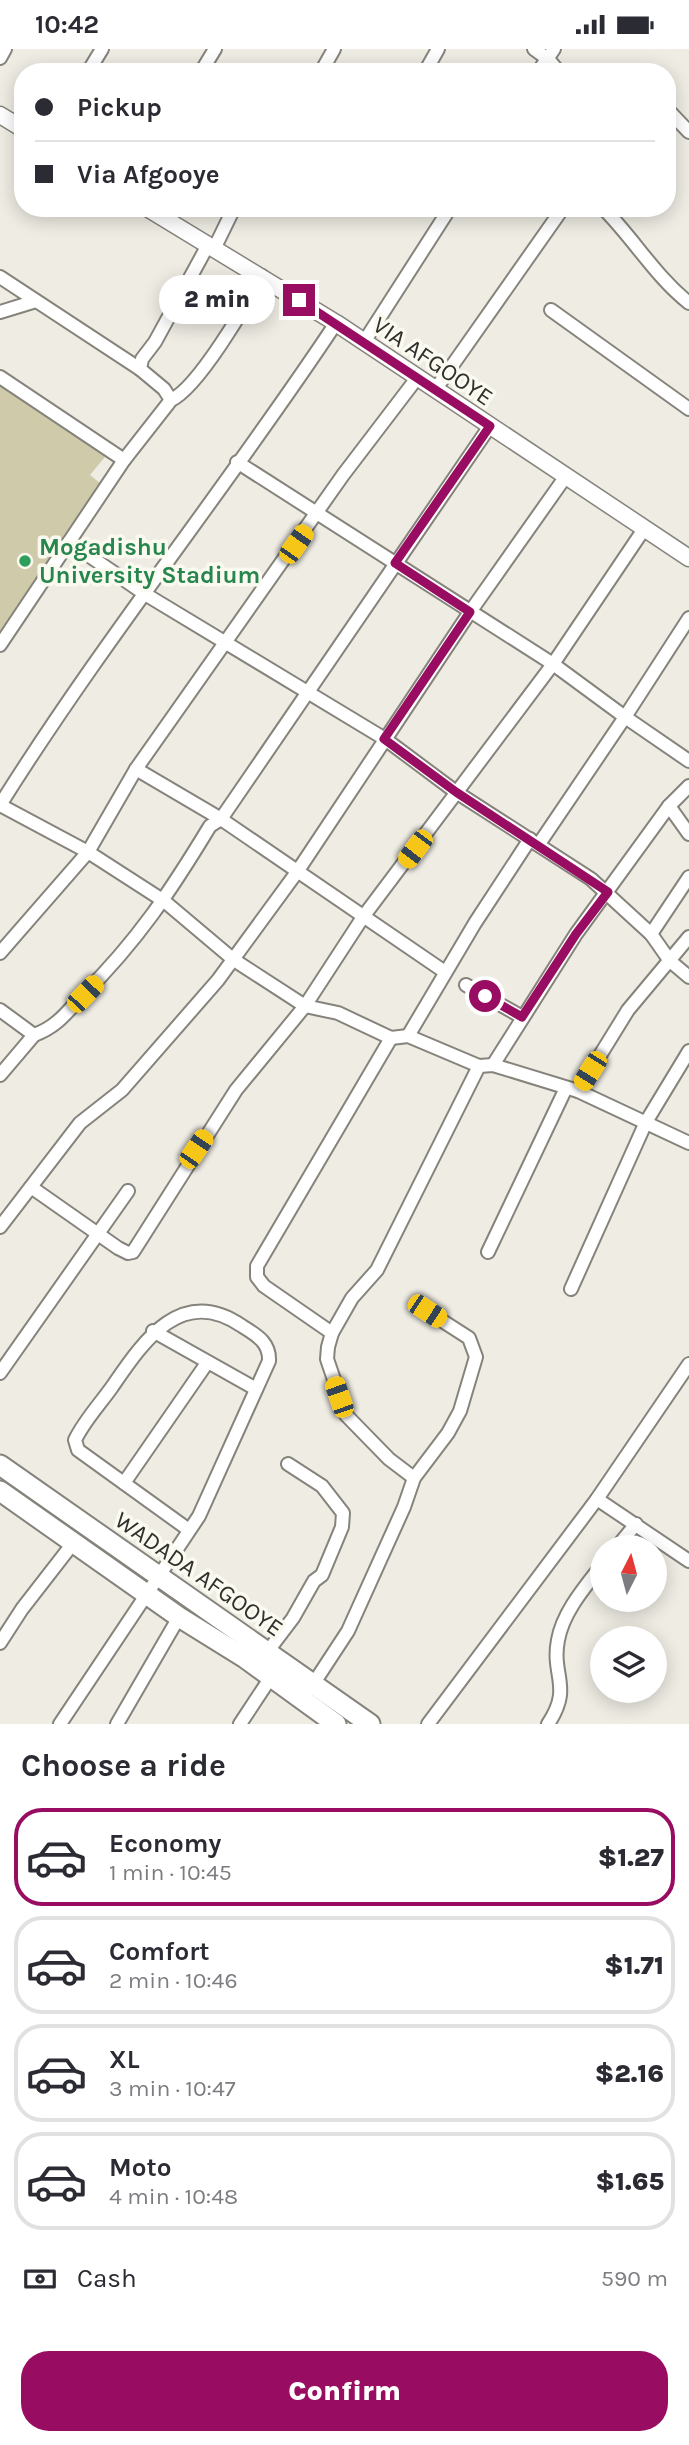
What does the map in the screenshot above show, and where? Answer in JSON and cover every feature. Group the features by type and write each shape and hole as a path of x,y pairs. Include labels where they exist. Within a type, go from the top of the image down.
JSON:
{"highway":[{"name":"WADADA AFGOOYE","path":"2,1472 268,1651 335,1724"},
{"name":"WADADA AFGOOYE","path":"0,1491 179,1617 271,1677 370,1724"}],"main road":[{"name":"VIA AFGOOYE","path":"162,217 336,323 689,558"}],"street":[{"path":"0,58 5,49"},
{"path":"534,49 551,54"},
{"path":"676,118 689,132"},
{"path":"140,369 142,359 155,342 229,217"},
{"path":"363,342 444,217"},
{"path":"435,390 557,217"},
{"path":"612,217 649,265 689,303"},
{"path":"0,277 140,369 164,389 171,400"},
{"path":"0,645 124,460 171,400 183,393 198,376 262,277"},
{"path":"0,312 36,301"},
{"path":"551,310 689,409"},
{"path":"336,323 276,415 237,461 51,723 0,805 88,852 164,901 234,960 305,1006 338,1013 391,1038 408,1036 486,1065 572,1089 689,1143"},
{"path":"0,377 124,460"},
{"path":"0,953 88,852 136,769 224,642 417,378"},
{"path":"0,1075 34,1035 58,1024 123,955 164,901 209,826 221,819 490,426"},
{"path":"237,461 553,664 689,761"},
{"path":"0,1227 80,1123 122,1090 195,1009 234,960 297,872 470,612 566,476"},
{"path":"31,1187 118,1248 128,1253 133,1252 236,1090 305,1006 363,917 553,664 645,529"},
{"path":"69,542 145,594 384,739 456,792 535,841 608,892 651,934 670,961 689,977"},
{"path":"408,1036 445,972 625,716 689,618"},
{"path":"136,769 221,819 445,972"},
{"path":"414,1478 389,1459 346,1415 327,1359 332,1333 352,1299 377,1270 486,1065 669,806 689,786"},
{"path":"669,806 689,834"},
{"path":"651,934 689,877"},
{"path":"488,1252 572,1089 628,1010 689,937"},
{"path":"466,985 522,1017"},
{"path":"0,1010 34,1035"},
{"path":"332,1333 264,1286 257,1277 257,1266 391,1038"},
{"path":"571,1289 646,1122 689,1051"},
{"path":"0,1373 128,1191"},
{"path":"60,1724 82,1686 149,1595 157,1575 189,1530 213,1489 269,1361 270,1352 262,1339 228,1316 205,1311 180,1317 153,1331 75,1440 78,1450 189,1530"},
{"path":"308,1693 348,1631 404,1507 414,1478 454,1422 476,1357 469,1338 427,1311"},
{"path":"153,1331 256,1389"},
{"path":"124,1483 207,1363"},
{"path":"428,1724 597,1499 689,1364"},
{"path":"268,1651 293,1618 314,1581 322,1575 342,1527 343,1513 322,1486 288,1465"},
{"path":"597,1499 689,1561"},
{"path":"627,1535 636,1524"},
{"path":"0,1643 22,1609 74,1542"},
{"path":"548,1724 557,1711 562,1695 558,1637 567,1615 590,1582"},
{"path":"117,1724 179,1617"},
{"path":"240,1724 271,1677"}],"shaded area":[{"name":"Mogadishu University Stadium","path":"0,380 109,452 90,475 101,484 0,637"}],"place":[{"name":"Mogadishu University Stadium","path":"25,561"}],"route":[{"path":"299,300 490,426 395,563 470,612 384,739 456,792 539,844 608,892 576,934 522,1017 485,996"}]}
